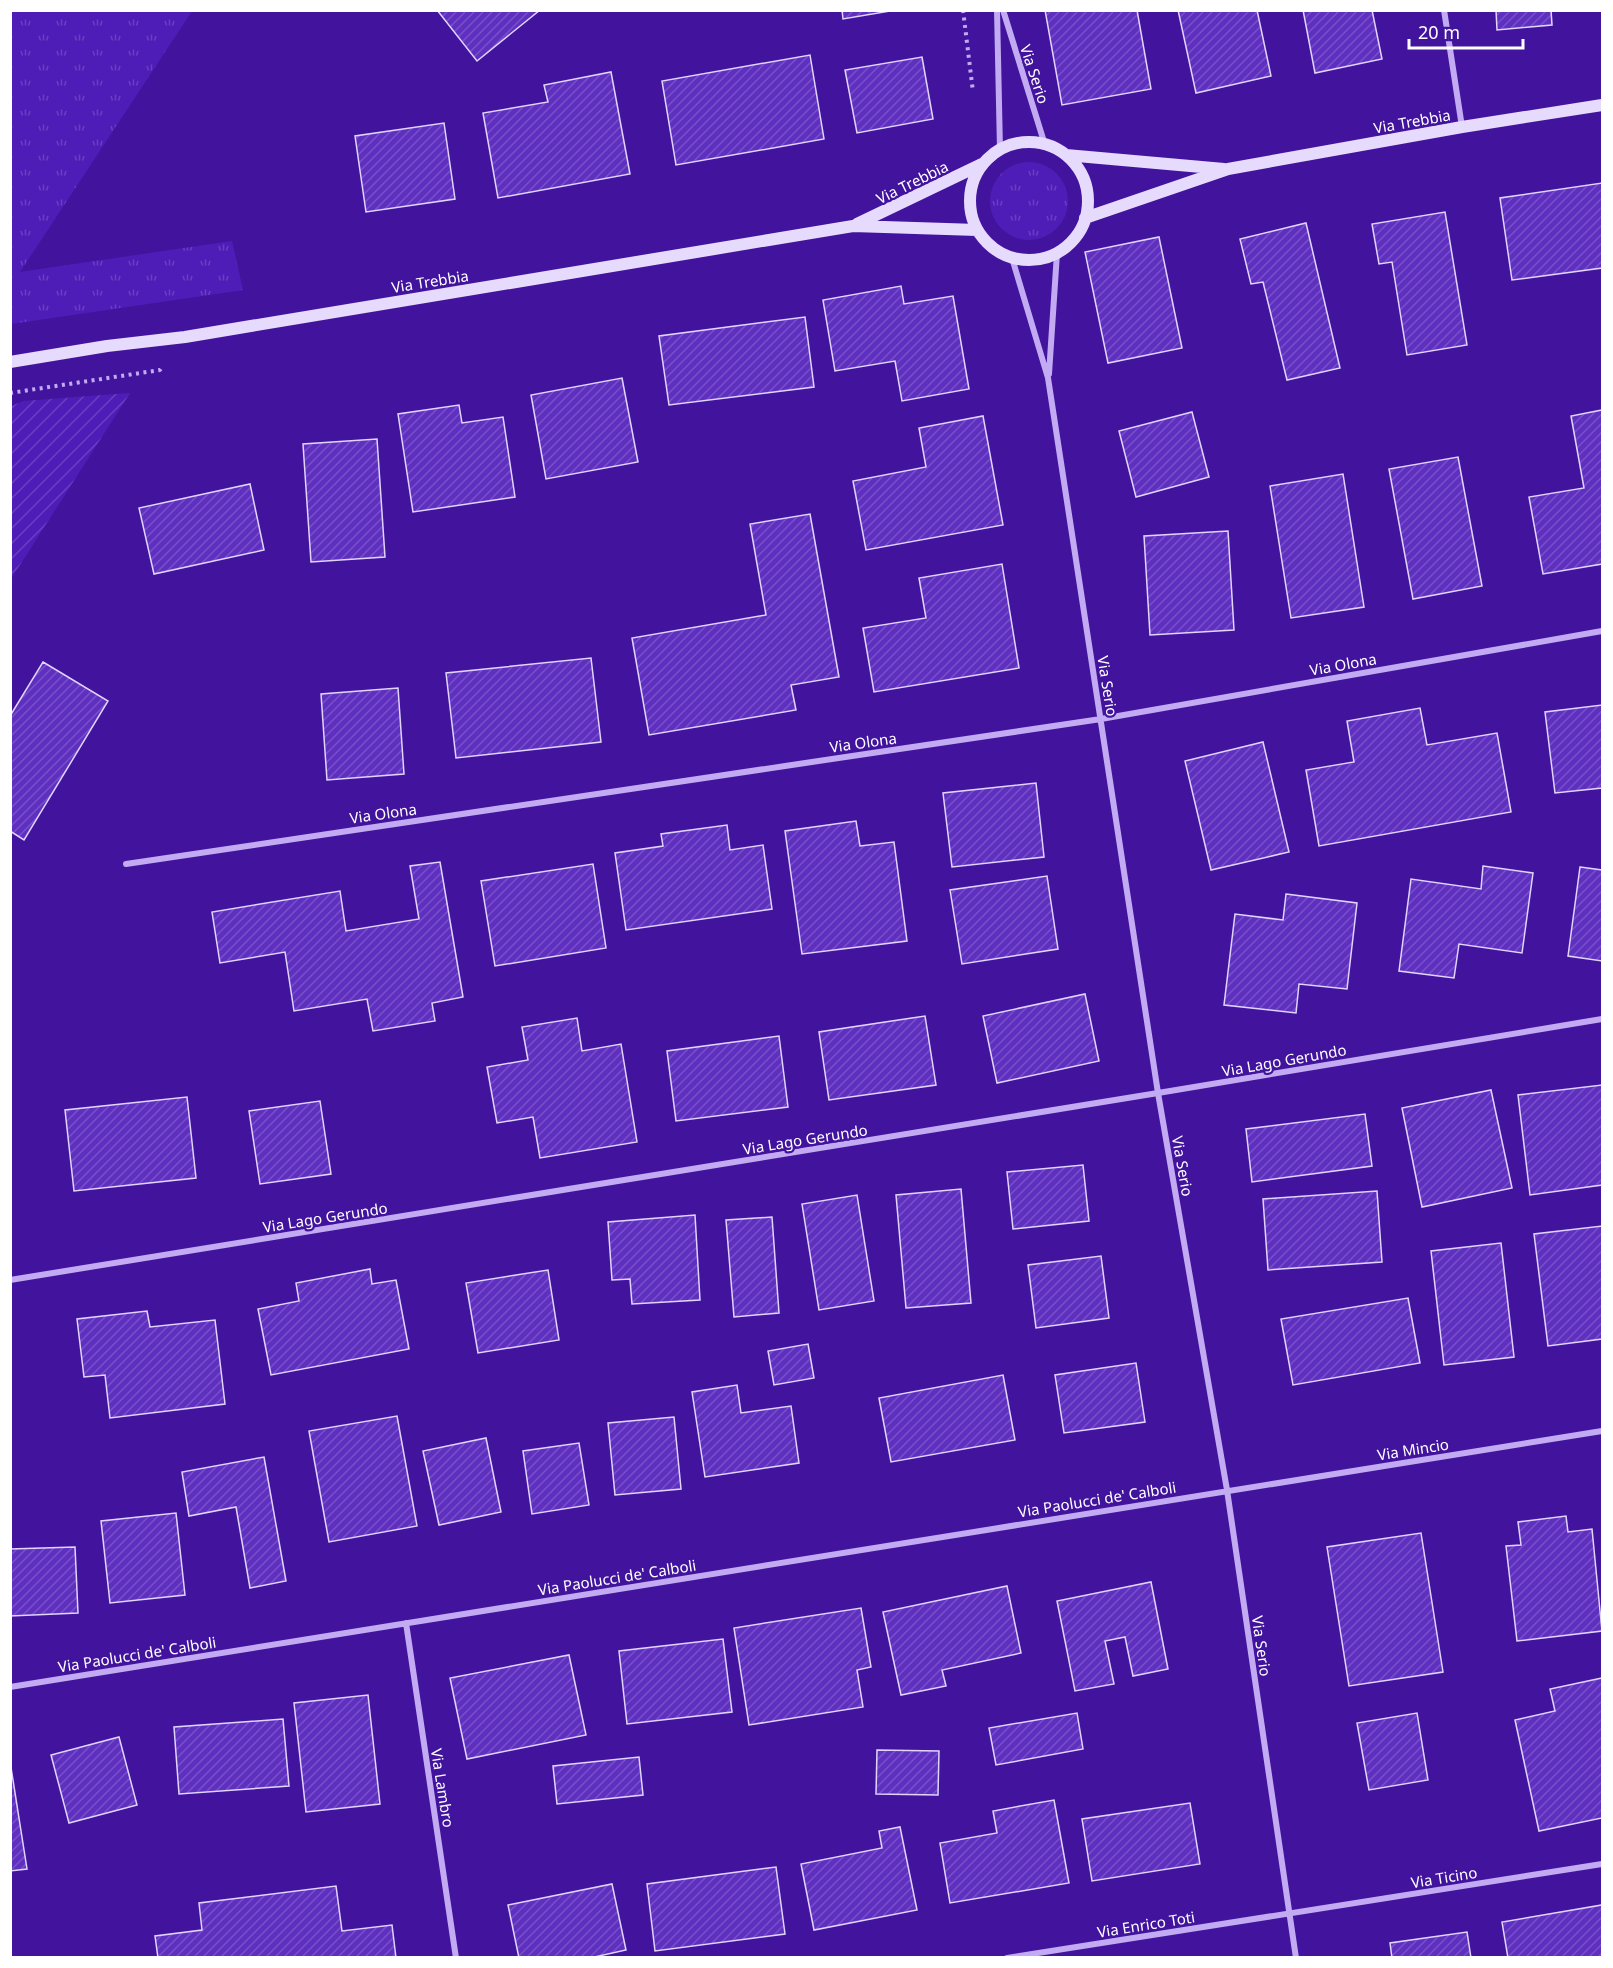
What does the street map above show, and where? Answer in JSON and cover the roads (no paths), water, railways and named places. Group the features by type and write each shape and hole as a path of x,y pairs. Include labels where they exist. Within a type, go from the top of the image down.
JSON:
{"street":[{"name":"Via Serio","path":"997,10 1000,150"},
{"name":"Via Serio","path":"1003,10 1045,145"},
{"path":"1444,10 1462,127"},
{"name":"Via Trebbia","path":"1086,218 1228,169 1462,127 1602,105"},
{"path":"1030,142 1045,145 1066,155 1077,168 1085,184 1088,201 1086,218 1079,232 1057,253 1027,260 1012,258 998,252 977,230 970,213 970,196 974,179 983,164 1000,150 1014,144 1030,142"},
{"name":"Via Trebbia","path":"1066,155 1228,169"},
{"name":"Via Trebbia","path":"853,226 983,164"},
{"name":"Via Trebbia","path":"10,362 108,346 185,337 853,226 977,230"},
{"name":"Via Serio","path":"1048,378 1057,253"},
{"name":"Via Serio","path":"1012,258 1048,378 1158,1094 1227,1490 1296,1958"},
{"name":"Via Olona","path":"126,864 1101,719 1602,631"},
{"name":"Via Lago Gerundo","path":"10,1280 1158,1094 1602,1019"},
{"name":"Via Mincio","path":"1227,1490 1602,1431"},
{"name":"Via Paolucci de' Calboli","path":"10,1687 1227,1490"},
{"name":"Via Lambro","path":"406,1623 456,1958"},
{"name":"Via Ticino","path":"1289,1914 1602,1864"},
{"name":"Via Enrico Toti","path":"1007,1958 1289,1914"}]}
